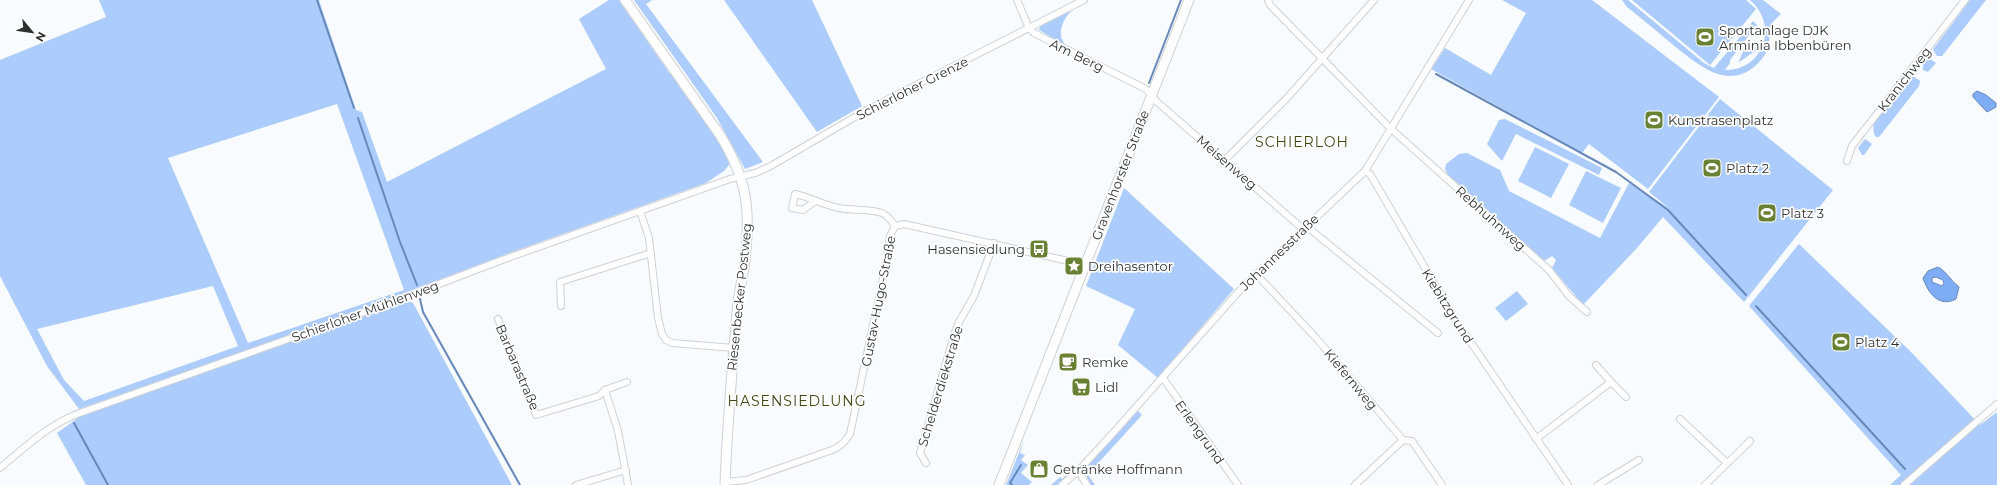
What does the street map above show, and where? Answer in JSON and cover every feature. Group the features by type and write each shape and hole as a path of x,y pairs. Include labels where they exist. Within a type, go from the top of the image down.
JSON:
{"main road":[{"name":"Riesenbecker Postweg","path":"625,0 720,135 734,158 741,177 747,208 747,235 745,261 737,305 725,483"},
{"name":"Gravenhorster Straße","path":"999,485 1189,0"}],"street":[{"path":"1018,0 1029,28"},
{"name":"Schierloher Grenze","path":"741,177 756,173 769,167 868,110 1084,0"},
{"name":"Rebhuhnweg","path":"1268,0 1270,5 1390,128 1549,270 1570,296 1587,312"},
{"path":"1225,160 1287,98 1374,0"},
{"name":"Johannesstraße","path":"1062,485 1078,471 1163,378 1208,325 1256,274 1365,171 1469,0"},
{"name":"Kranichweg","path":"1847,161 1852,146 1965,0"},
{"name":"Am Berg","path":"1029,28 1034,33 1146,89 1151,95"},
{"name":"Meisenweg","path":"1151,95 1304,227 1406,306 1438,333"},
{"name":"Kiebitzgrund","path":"1365,171 1370,174 1455,319 1568,485"},
{"name":"Schierloher Mühlenweg","path":"0,468 41,434 76,414 384,305 502,260 741,177"},
{"path":"815,202 848,210 881,212 887,216 895,226"},
{"path":"640,211 648,232 658,318 662,334 666,340 672,343 734,348"},
{"name":"Gustav-Hugo-Straße","path":"725,483 746,480 841,447 846,441 850,434 886,264 890,236 895,226 904,224 994,243 1086,265"},
{"name":"Schelderdiekstraße","path":"926,463 920,452 954,335 959,322 974,296 994,243"},
{"path":"561,306 560,282 651,253"},
{"name":"Kiefernweg","path":"1256,274 1317,339 1404,440 1412,442 1442,485"},
{"name":"Barbarastraße","path":"498,319 536,414 599,396 605,390 627,382"},
{"path":"1596,365 1626,397"},
{"name":"Erlengrund","path":"1163,378 1238,485"},
{"path":"1536,439 1611,382"},
{"path":"605,390 618,431 628,485"},
{"path":"1904,485 1997,404"},
{"path":"1680,419 1727,463"},
{"path":"1355,485 1404,440"},
{"path":"1705,485 1750,441"},
{"path":"1598,485 1639,460"},
{"path":"576,485 626,470"},
{"path":"1078,471 1087,485"}],"shaded area":[{"path":"99,0 319,0 356,110 362,112 387,182 606,69 579,19 609,0 619,0 670,74 672,73 715,134 728,157 729,165 724,171 706,183 512,252 420,287 385,303 79,409 47,366 0,276 0,60 106,17","holes":["337,104 404,290 248,343 168,158","213,286 238,346 84,401 64,380 37,329"]},
{"path":"634,0 652,0 646,4 763,162 745,169 717,118"},
{"path":"724,0 812,0 862,106 817,132"},
{"path":"1502,0 1592,0 1719,97 1648,189 1589,144 1582,153 1431,69 1445,48 1491,75 1526,13"},
{"path":"1622,0 1628,0 1704,63 1714,68 1753,21 1757,25 1730,60 1730,63 1725,70 1738,68 1749,63 1758,54 1763,44 1765,33 1764,21 1759,10 1750,0 1763,0 1781,14 1771,26 1768,48 1761,60 1749,70 1738,75 1726,76 1704,68 1693,60 1627,7"},
{"name":"Sportanlage DJK Arminia Ibbenbüren","path":"1632,0 1746,0 1756,9 1710,65"},
{"path":"1970,0 1986,0 1942,56 1937,56 1933,50 1934,48"},
{"path":"1072,10 1068,14 1061,28 1062,38 1068,47 1039,30 1040,26"},
{"path":"1748,40 1758,49 1739,62 1739,61"},
{"path":"1926,56 1936,63 1928,72 1923,70 1923,63"},
{"path":"1913,76 1920,81 1919,86 1879,137 1876,137 1874,134 1873,123 1909,78"},
{"path":"1977,91 1986,95 1996,103 1996,107 1987,112 1973,97 1973,94"},
{"path":"1720,99 1833,190 1744,302 1663,217 1637,248 1583,305 1552,268 1556,260 1552,256 1544,261 1538,257 1451,181 1445,169 1446,164 1459,154 1467,153 1500,170 1509,191 1600,238 1629,183 1669,208 1649,192"},
{"path":"1505,119 1602,168 1599,175 1516,134 1502,161 1487,144 1499,120"},
{"path":"1865,139 1872,144 1864,155 1862,155 1858,148"},
{"path":"1535,147 1569,164 1551,198 1518,181"},
{"path":"1586,171 1621,188 1603,223 1569,205"},
{"path":"1124,188 1234,289 1158,378 1118,345 1135,309 1086,286"},
{"path":"1799,244 1912,353 1980,425 1997,412 1997,485 1890,485 1901,475 1749,306"},
{"path":"1938,267 1944,271 1959,287 1956,299 1944,302 1935,298 1931,294 1923,278 1928,271","holes":["1936,277 1943,280 1944,283 1942,286 1932,282 1932,278"]},
{"path":"1517,291 1528,304 1506,321 1495,308"},
{"path":"407,301 413,303 512,485 86,485 57,433 82,415"},
{"path":"1138,411 1142,415 1091,471 1089,476 1095,485 1091,485 1083,469"},
{"path":"1024,440 1020,453 1025,455 1021,460 1028,465 1021,473 1032,482 1029,485 1006,485"},
{"path":"1070,471 1071,473 1057,485 1051,485 1060,477 1062,479"}],"waterway":[{"path":"317,0 354,108"},
{"path":"1149,83 1181,0"},
{"path":"1436,74 1616,172 1668,210 1746,295"},
{"path":"358,118 400,242 417,285"},
{"path":"420,299 423,312 520,485"},
{"path":"1756,306 1905,469"},
{"path":"74,423 108,485"},
{"path":"1012,485 1010,483 1021,465"}],"place":[{"name":"Sportanlage DJK Arminia Ibbenbüren","path":"1705,37"},
{"name":"Kunstrasenplatz","path":"1654,120"},
{"name":"Platz 2","path":"1712,168"},
{"name":"Platz 3","path":"1767,213"},
{"name":"Hasensiedlung","path":"1039,249"},
{"name":"Dreihasentor","path":"1074,266"},
{"name":"Platz 4","path":"1841,342"},
{"name":"Remke","path":"1068,362"},
{"name":"Lidl","path":"1081,387"},
{"name":"Getränke Hoffmann","path":"1039,469"}],"district":[{"name":"SCHIERLOH","path":"1302,142"},
{"name":"HASENSIEDLUNG","path":"797,401"}]}
